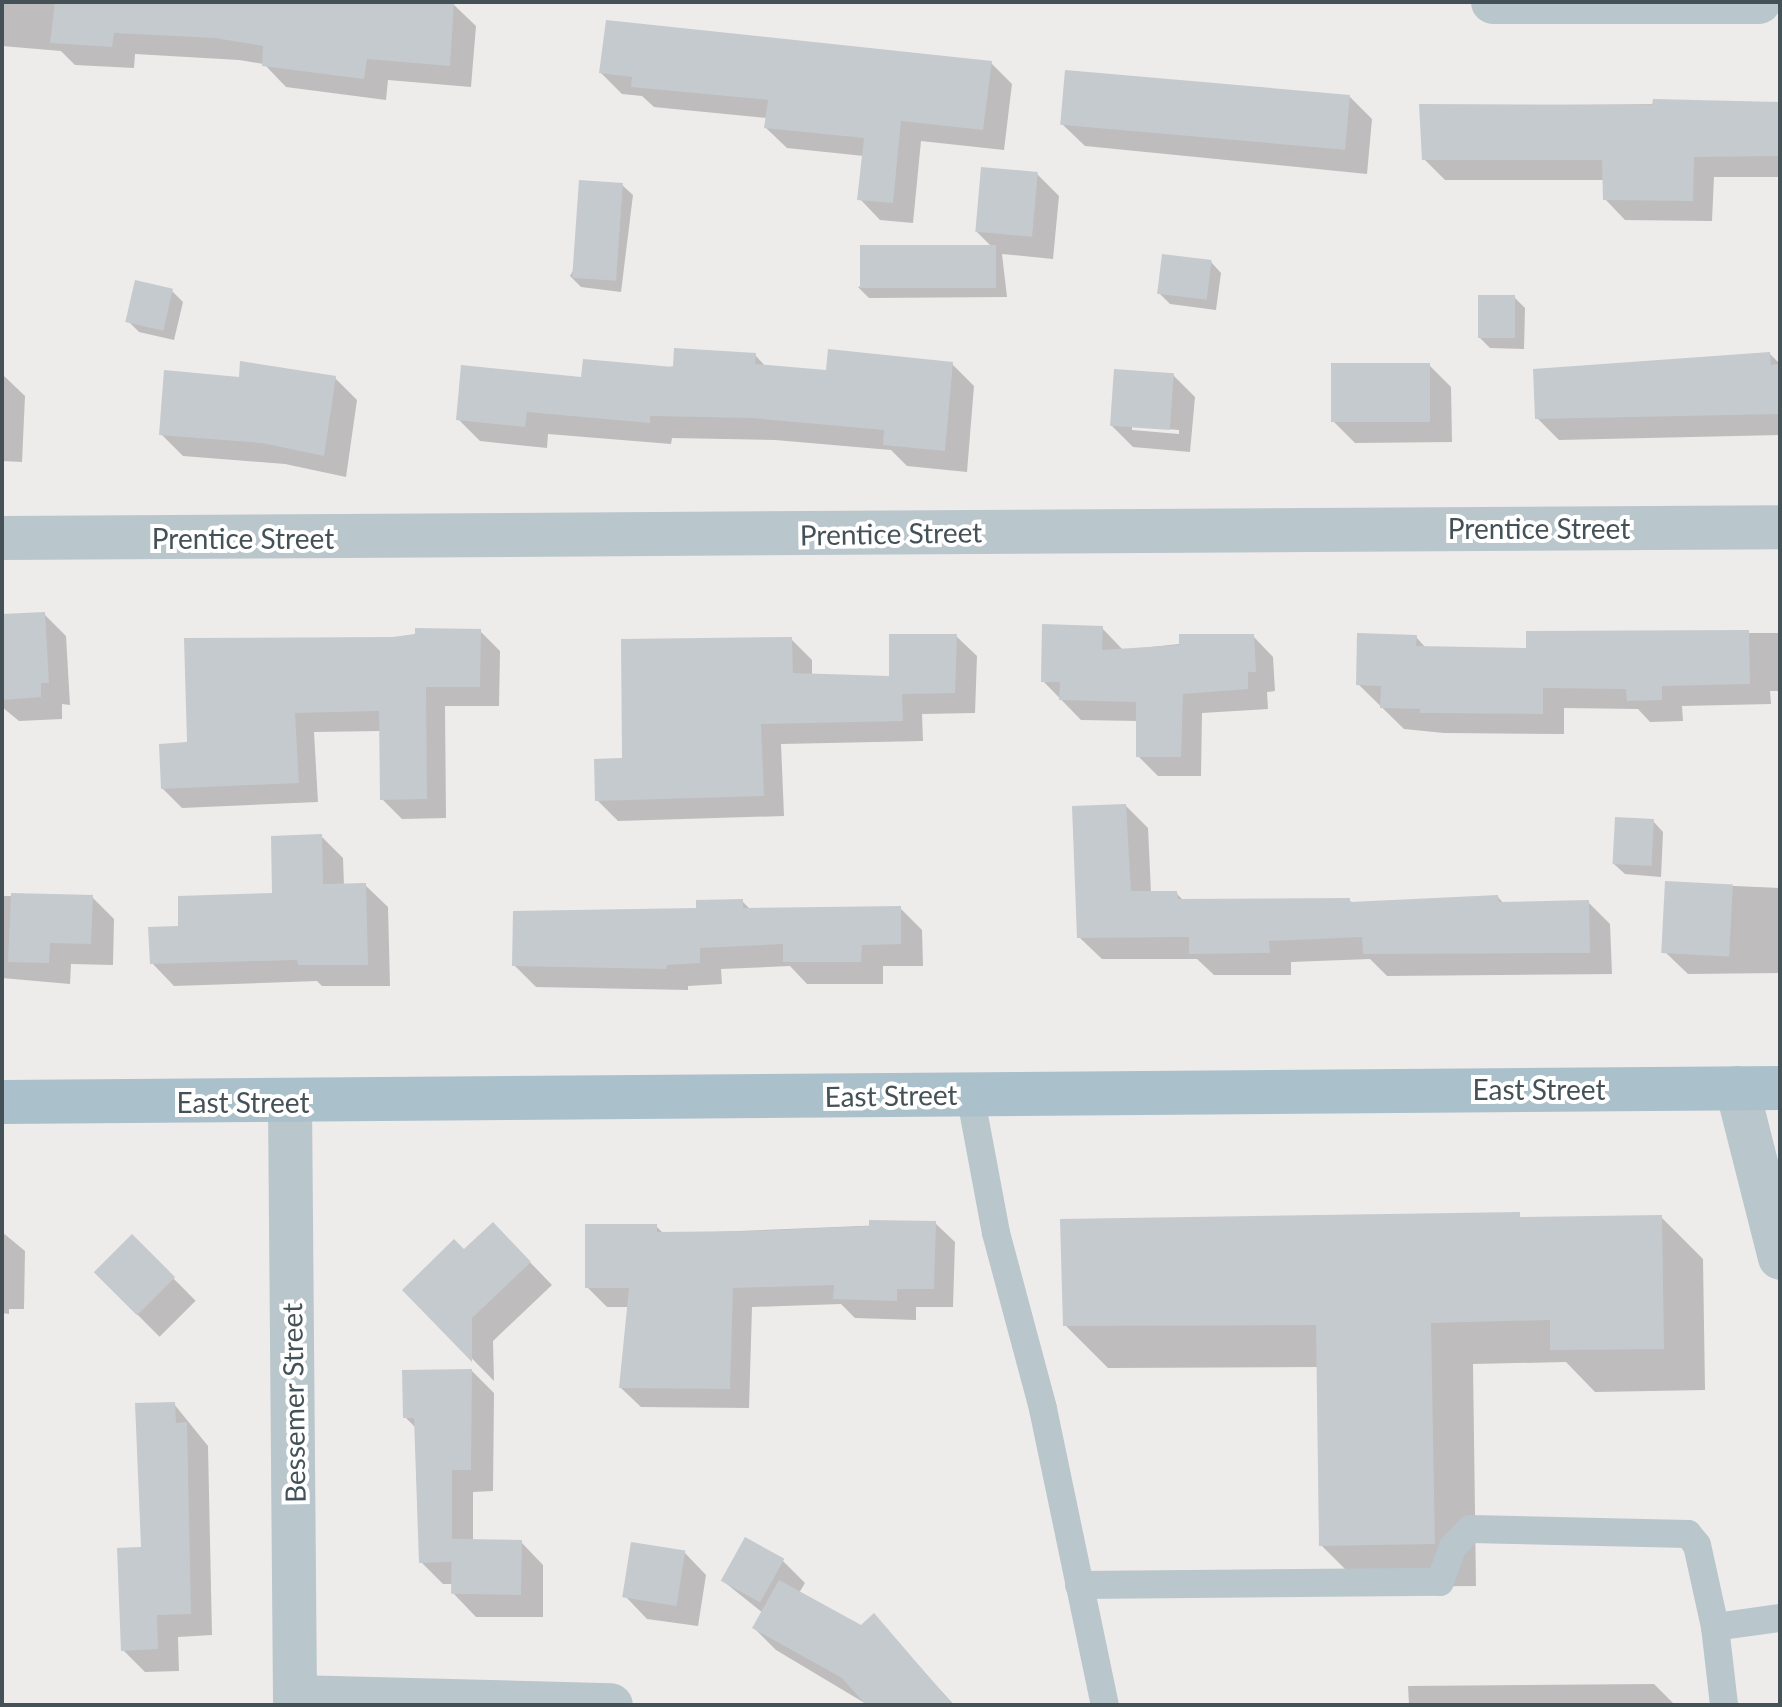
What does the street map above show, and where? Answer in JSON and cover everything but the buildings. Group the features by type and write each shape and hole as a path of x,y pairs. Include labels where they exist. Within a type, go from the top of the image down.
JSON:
{"main road":[{"name":"East Street","path":"2,1102 1780,1088"}],"street":[{"path":"1493,2 1759,2"},
{"name":"Prentice Street","path":"2,538 1780,527"},
{"path":"1737,1088 1780,1258"},
{"name":"Bessemer Street","path":"290,1102 295,1701"},
{"path":"295,1701 611,1705"}],"lane":[{"path":"970,1094 996,1233 1043,1409 1105,1705"},
{"path":"1079,1585 1440,1582 1453,1547 1470,1529 1688,1534 1697,1545 1715,1627 1724,1705"},
{"path":"1715,1627 1780,1618"}]}
